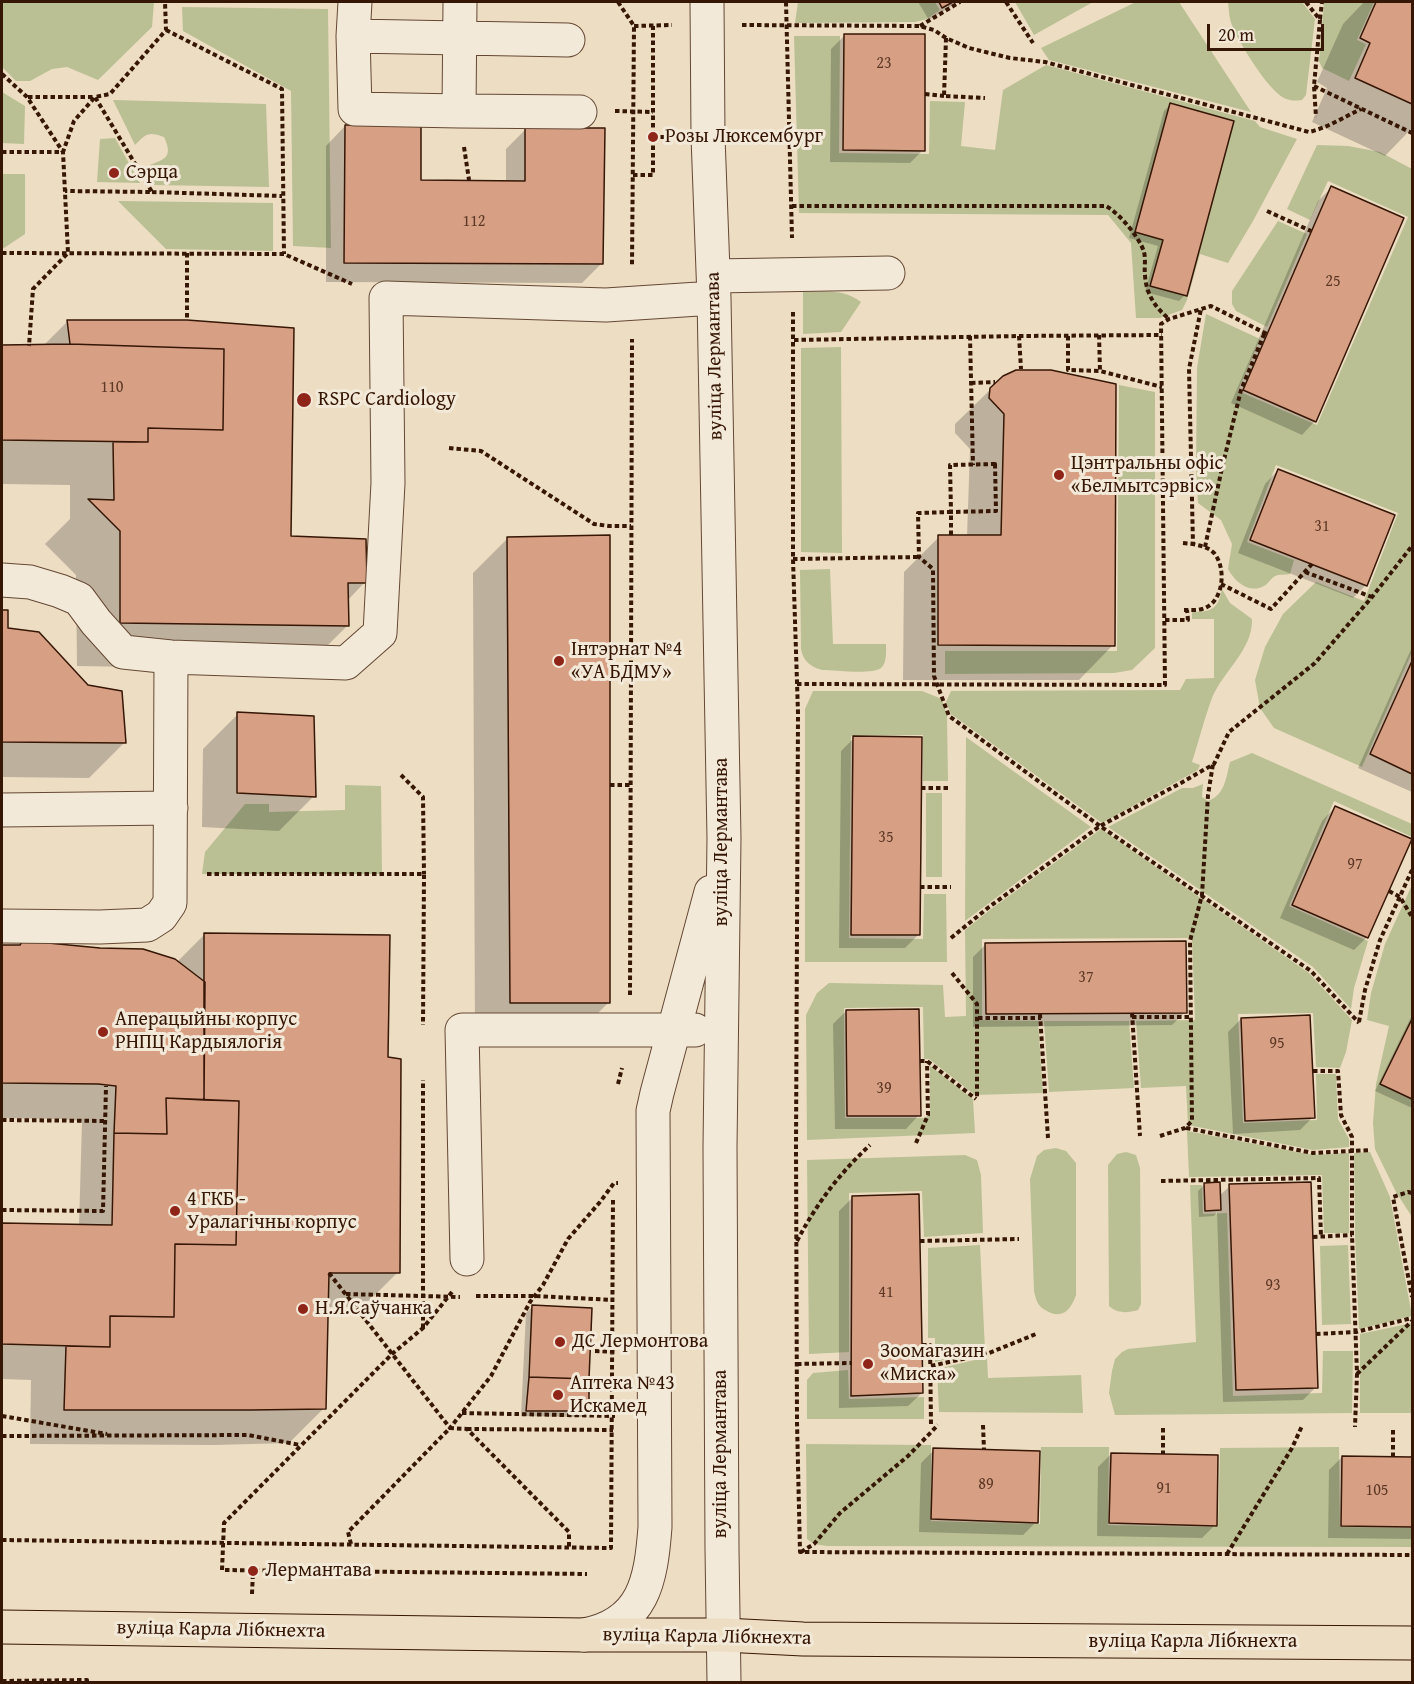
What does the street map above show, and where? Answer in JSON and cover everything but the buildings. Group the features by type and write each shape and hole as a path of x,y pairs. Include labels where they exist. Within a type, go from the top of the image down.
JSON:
{"main road":[{"name":"вуліца Карла Лібкнехта","path":"2,1628 724,1635 815,1639 1413,1643"}],"street":[{"path":"355,2 355,109 580,112"},
{"path":"459,111 460,2"},
{"name":"вуліца Лермантава","path":"707,2 724,838 720,1182 724,1683"},
{"path":"354,36 568,40"},
{"path":"2,580 30,582 79,599 123,652 171,657 346,663 380,633 387,483 386,298 587,304 632,303 793,275 888,273"},
{"path":"2,926 147,925 161,916 170,903 171,657"},
{"path":"2,810 171,808"},
{"path":"584,1635 612,1627 633,1610 646,1584 653,1548 655,1527 653,1112 724,838"},
{"path":"467,1259 462,1030 721,1029"}],"path":[{"path":"27,97 95,97 110,94 166,30 165,2"},
{"path":"618,2 634,26 629,1030 618,1085"},
{"path":"786,2 792,206 793,559 798,713 797,1364 800,1552"},
{"path":"919,27 960,2"},
{"path":"1006,2 1033,43"},
{"path":"1306,2 1320,20"},
{"path":"1316,117 1314,87 1322,2"},
{"path":"633,175 653,174 653,26"},
{"path":"787,26 919,27 934,30 969,48 1010,58 1045,62 1309,132 1321,129 1361,109"},
{"path":"166,30 282,89 284,254"},
{"path":"944,96 946,38"},
{"path":"2,74 27,97 63,152"},
{"path":"1314,87 1413,134"},
{"path":"925,94 985,98"},
{"path":"29,346 33,290 68,253 63,152 74,121 95,97"},
{"path":"95,97 152,192"},
{"path":"2,152 63,152"},
{"path":"65,191 282,196"},
{"path":"792,206 1106,206 1124,220 1140,242 1144,252 1145,280 1150,298 1158,310 1169,319"},
{"path":"1267,211 1311,231"},
{"path":"2,253 284,254 386,298"},
{"path":"187,253 188,320"},
{"path":"797,684 1165,686 1161,324 1169,319 1211,306 1266,333 1241,390 1205,547"},
{"path":"1193,544 1189,369 1202,308"},
{"path":"793,340 1162,335"},
{"path":"970,336 973,465"},
{"path":"1019,336 1021,369"},
{"path":"1068,336 1068,370 1100,371 1162,387"},
{"path":"1099,336 1100,371"},
{"path":"971,383 995,382"},
{"path":"449,447 481,451 594,524 631,526"},
{"path":"919,557 918,513 951,512 996,512 995,464 950,465 951,512 951,535"},
{"path":"1165,620 1188,620 1186,610 1209,607 1215,602 1221,584 1221,567 1215,555 1205,547 1183,543"},
{"path":"1160,1136 1185,1128 1192,1121 1190,941 1202,895 1208,795 1214,764 1229,732 1315,663 1413,546"},
{"path":"793,559 919,557 933,569 934,676 949,716 1100,826 1311,971 1359,1023 1365,990 1380,940 1413,870"},
{"path":"1221,584 1271,609 1312,564"},
{"path":"1305,572 1372,597"},
{"path":"951,938 989,907 1100,826 1214,764"},
{"path":"401,775 423,796 423,1026"},
{"path":"610,785 630,785"},
{"path":"921,788 950,788"},
{"path":"170,874 424,874"},
{"path":"920,887 951,887"},
{"path":"1389,891 1400,897 1413,917"},
{"path":"920,1061 927,1061 977,1099 977,1004 952,973"},
{"path":"1140,1136 1132,1015 1191,1017"},
{"path":"978,1018 1040,1016 1048,1138"},
{"path":"916,1143 928,1115 927,1061"},
{"path":"1313,1071 1338,1071 1341,1115 1352,1137 1352,1236 1357,1374 1355,1427"},
{"path":"423,1073 423,1328"},
{"path":"2,1210 103,1211 106,1086"},
{"path":"2,1120 106,1121"},
{"path":"1185,1128 1313,1154 1371,1150"},
{"path":"797,1241 831,1185 870,1145"},
{"path":"1161,1181 1319,1178 1321,1237"},
{"path":"2,1540 611,1548 614,1183 568,1239 543,1285 530,1302 491,1376 450,1428 348,1532 351,1544"},
{"path":"1413,1186 1410,1193 1393,1197 1413,1297"},
{"path":"1313,1237 1352,1236"},
{"path":"920,1241 1019,1239"},
{"path":"330,1273 450,1428 613,1430"},
{"path":"452,1292 423,1328 392,1354 224,1523 222,1570 586,1575"},
{"path":"1316,1334 1356,1332 1413,1320"},
{"path":"1357,1374 1413,1320"},
{"path":"931,1366 989,1353 1035,1334"},
{"path":"922,1345 930,1345 931,1424"},
{"path":"595,1351 619,1352"},
{"path":"797,1364 852,1363"},
{"path":"462,1413 624,1416"},
{"path":"2,1416 119,1436"},
{"path":"800,1552 814,1544 840,1513 908,1456 938,1425"},
{"path":"983,1425 984,1449"},
{"path":"1227,1554 1292,1448 1302,1426"},
{"path":"1393,1456 1394,1427"},
{"path":"1163,1428 1163,1454"},
{"path":"466,1429 569,1532 569,1547"},
{"path":"2,1436 248,1435 301,1446"},
{"path":"800,1552 1413,1555"},
{"path":"2,1681 87,1680 87,1683"}],"green space":[{"path":"2,2 154,2 152,27 98,80 67,67 52,69 30,81 16,81 2,67"},
{"path":"798,2 935,2 940,10 927,19 915,22 795,23"},
{"path":"1015,2 1093,2 1034,35"},
{"path":"1136,2 1179,2 1251,112 1049,60 1041,48"},
{"path":"1228,2 1302,2 1315,19 1306,95 1302,100 1284,98 1262,76 1247,54 1230,20"},
{"path":"1324,2 1374,2 1357,40 1366,44 1349,81 1322,68 1319,61"},
{"path":"182,7 328,9 331,248 293,246 291,91 183,31"},
{"path":"794,36 840,36 839,153 929,154 930,101 965,102 961,146 995,150 1003,90 1046,65 1255,121 1260,127 1297,139 1228,263 1200,254 1182,310 1160,318 1136,318 1131,243 1108,215 799,213"},
{"path":"2,92 25,106 24,144 2,143"},
{"path":"113,100 266,104 269,187 154,185 145,167 157,162 167,154 164,137 148,135 135,145"},
{"path":"115,138 140,183 97,182 100,139"},
{"path":"1317,145 1348,146 1380,152 1412,169 1412,652 1362,767 1274,728 1260,708 1255,680 1265,647 1283,614 1316,582 1364,601 1398,513 1276,465 1247,542 1294,560 1290,574 1275,576 1264,586 1253,589 1243,585 1231,574 1228,569 1232,544 1221,520 1198,503 1197,368 1206,314 1260,339 1238,391 1317,425 1408,217 1328,181 1310,220 1287,209"},
{"path":"2,174 25,174 25,234 4,248 2,247"},
{"path":"118,201 273,203 273,251 166,249"},
{"path":"1278,221 1307,234 1267,327 1236,311 1232,304 1232,291"},
{"path":"803,292 841,293 861,302 841,332 803,334"},
{"path":"841,347 842,553 801,552 801,348"},
{"path":"1119,385 1155,392 1155,648 1132,670 1114,673 945,674 945,651 1117,651"},
{"path":"830,569 833,644 886,644 885,660 881,668 862,672 822,670 811,665 804,657 801,649 800,570"},
{"path":"1222,589 1230,603 1252,619 1251,630 1243,650 1212,698 1192,762 1200,765 1198,770 1102,823 951,714 946,702 951,691 1180,690 1186,679 1214,678 1214,619 1192,619 1192,612 1213,608"},
{"path":"813,691 922,691 942,699 947,716 948,781 923,781 923,735 851,736 849,938 923,939 924,894 946,894 947,962 805,962 805,709"},
{"path":"966,737 1091,827 965,921"},
{"path":"1252,753 1412,824 1412,837 1334,801 1289,906 1368,941 1354,988 1351,1009 1313,967 1108,827 1182,788 1193,788 1203,784 1202,797 1208,801 1214,798 1224,785 1230,762"},
{"path":"345,785 381,786 382,874 202,874 205,852 245,804 269,804 269,812 345,810"},
{"path":"926,793 942,793 942,877 926,877"},
{"path":"1101,829 1309,973 1352,1020 1346,1052 1340,1068 1316,1067 1313,1013 1238,1014 1243,1123 1317,1120 1316,1074 1336,1074 1338,1119 1349,1139 1349,1147 1313,1150 1188,1125 1186,1086 1141,1088 1136,1021 1195,1020 1192,938 982,939 982,1020 1038,1021 1043,1093 975,1095 929,1059 924,1059 923,1007 844,1008 845,1118 924,1118 930,1115 930,1066 973,1099 975,1133 807,1140 806,1015 817,993 829,983 943,985 945,1017 966,1016 965,930"},
{"path":"1412,885 1412,1217 1396,1192 1375,1149 1373,1123 1376,1084 1389,1026 1367,1020 1371,993 1385,944"},
{"path":"1044,1021 1129,1021 1134,1088 1049,1092"},
{"path":"1187,1131 1313,1155 1349,1153 1349,1233 1324,1233 1322,1175 1189,1177"},
{"path":"1056,1148 1066,1151 1076,1163 1076,1295 1068,1310 1061,1314 1051,1313 1040,1306 1034,1291 1030,1179 1037,1156 1044,1150"},
{"path":"1126,1152 1136,1155 1140,1168 1141,1304 1138,1310 1119,1312 1109,1306 1108,1165 1117,1154"},
{"path":"1370,1152 1390,1197 1412,1316 1359,1329 1354,1153"},
{"path":"965,1155 977,1160 981,1175 983,1233 924,1237 922,1191 849,1193 849,1352 809,1354 807,1160"},
{"path":"1190,1185 1202,1185 1203,1214 1227,1213 1233,1396 1322,1393 1323,1351 1353,1351 1352,1413 1115,1415 1109,1393 1115,1359 1122,1352 1128,1349 1196,1342"},
{"path":"980,1245 985,1350 935,1362 935,1338 928,1338 928,1248"},
{"path":"1348,1245 1351,1324 1322,1325 1320,1246"},
{"path":"1412,1323 1412,1413 1360,1413 1360,1334"},
{"path":"987,1357 988,1378 1081,1375 1083,1413 939,1412 937,1369"},
{"path":"848,1370 849,1399 924,1397 924,1419 807,1419 807,1380 813,1373"},
{"path":"806,1444 931,1445 931,1521 1040,1524 1041,1447 1109,1447 1108,1525 1218,1527 1220,1448 1339,1447 1340,1527 1412,1528 1412,1547 827,1546 814,1544 807,1539"}],"place":[{"name":"Розы Люксембург","path":"653,137"},
{"name":"Сэрца","path":"114,173"},
{"name":"RSPC Cardiology","path":"304,400"},
{"name":"Цэнтральны офiс «Белмытсэрвіс»","path":"1059,475"},
{"name":"Інтэрнат №4 «УА БДМУ»","path":"559,661"},
{"name":"Аперацыйны корпус РНПЦ Кардыялогія","path":"103,1032"},
{"name":"4 ГКБ - Уралагічны корпус","path":"175,1211"},
{"name":"Н.Я.Саўчанка","path":"303,1309"},
{"name":"ДС Лермонтова","path":"560,1342"},
{"name":"Зоомагазин «Миска»","path":"868,1364"},
{"name":"Аптека №43 Искамед","path":"558,1395"},
{"name":"Лермантава","path":"253,1571"}]}
